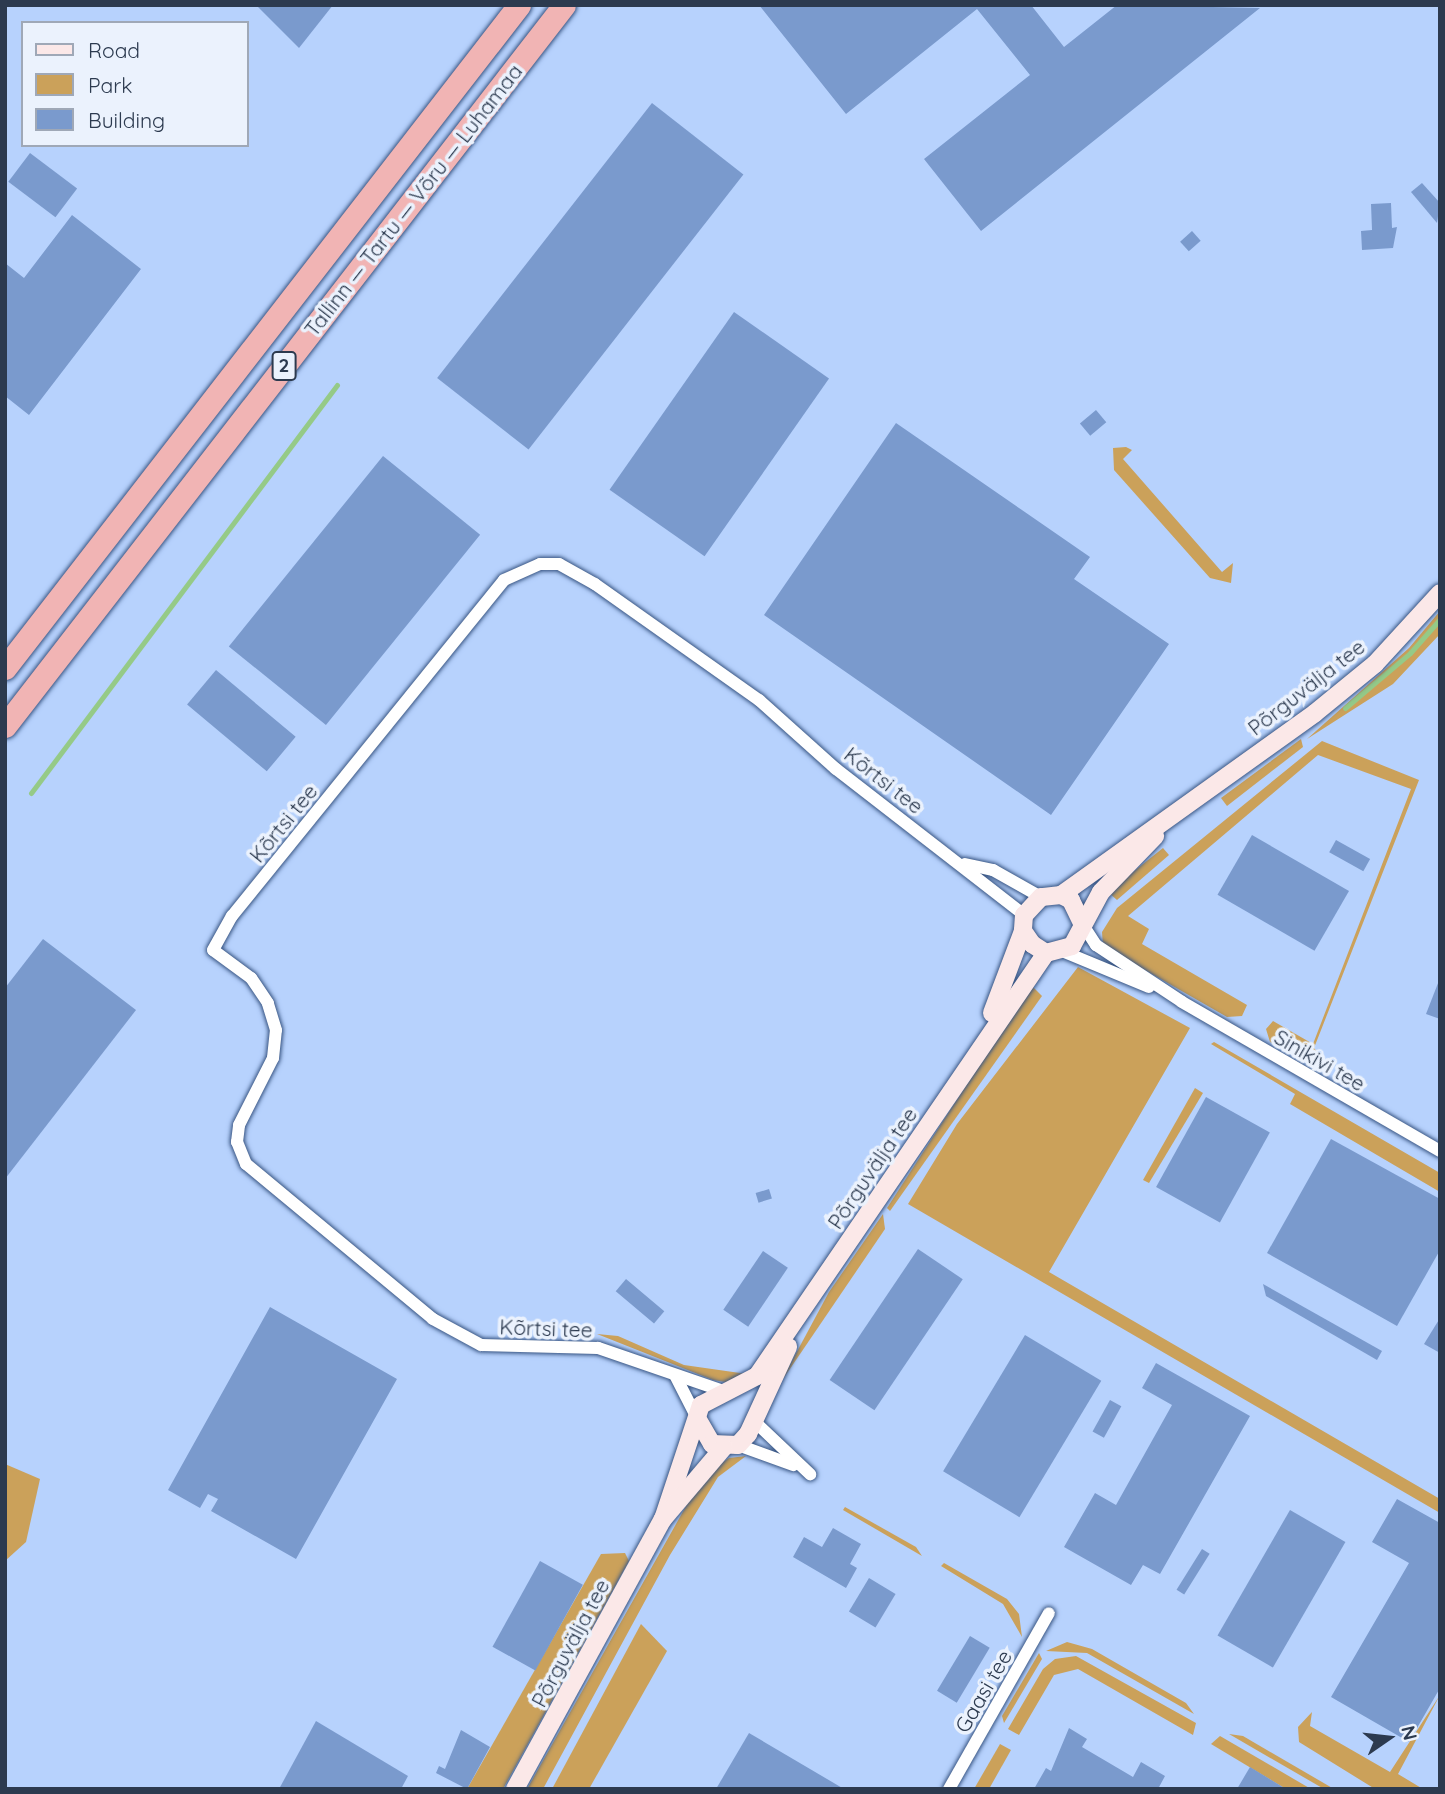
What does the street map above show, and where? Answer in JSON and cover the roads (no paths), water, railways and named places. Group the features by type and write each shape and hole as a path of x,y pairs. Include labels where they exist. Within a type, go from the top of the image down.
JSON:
{"highway":[{"name":"Tallinn — Tartu — Võru — Luhamaa","path":"5,668 519,5"},
{"name":"Tallinn — Tartu — Võru — Luhamaa","path":"5,726 564,5"}],"street":[{"name":"Kõrtsi tee","path":"729,1393 676,1377 636,1357 598,1348 481,1345 433,1319 246,1164 237,1142 239,1125 273,1058 276,1030 268,1003 251,978 213,950 232,916 505,580 540,564 559,564 595,584 748,692 836,769 965,863 1023,923"},
{"name":"Põrguvälja tee","path":"1060,895 1190,803 1375,664 1440,593"},
{"name":"Põrguvälja tee","path":"1083,925 1127,862 1190,803"},
{"name":"Kõrtsi tee","path":"965,863 993,870 1041,897"},
{"path":"1060,895 1071,900 1083,925 1072,946 1054,952 1023,923 1041,897 1060,895"},
{"name":"Põrguvälja tee","path":"978,1047 1023,923"},
{"name":"Sinikivi tee","path":"1083,925 1096,945 1182,1002 1440,1151"},
{"name":"Põrguvälja tee","path":"729,1393 757,1376 802,1313 978,1047 1054,952"},
{"name":"Sinikivi tee","path":"1054,952 1182,1002"},
{"name":"Põrguvälja tee","path":"753,1420 802,1313"},
{"path":"676,1377 697,1418 712,1444 731,1446 810,1474 753,1420 748,1407 729,1393 712,1396 697,1418"},
{"name":"Põrguvälja tee","path":"515,1789 663,1519 697,1418"},
{"path":"731,1446 753,1420"},
{"name":"Põrguvälja tee","path":"663,1519 731,1446"},
{"name":"Gaasi tee","path":"949,1789 1049,1613"}],"waterway":[{"path":"31,793 337,385"},
{"path":"1345,708 1410,653 1440,619"}]}
